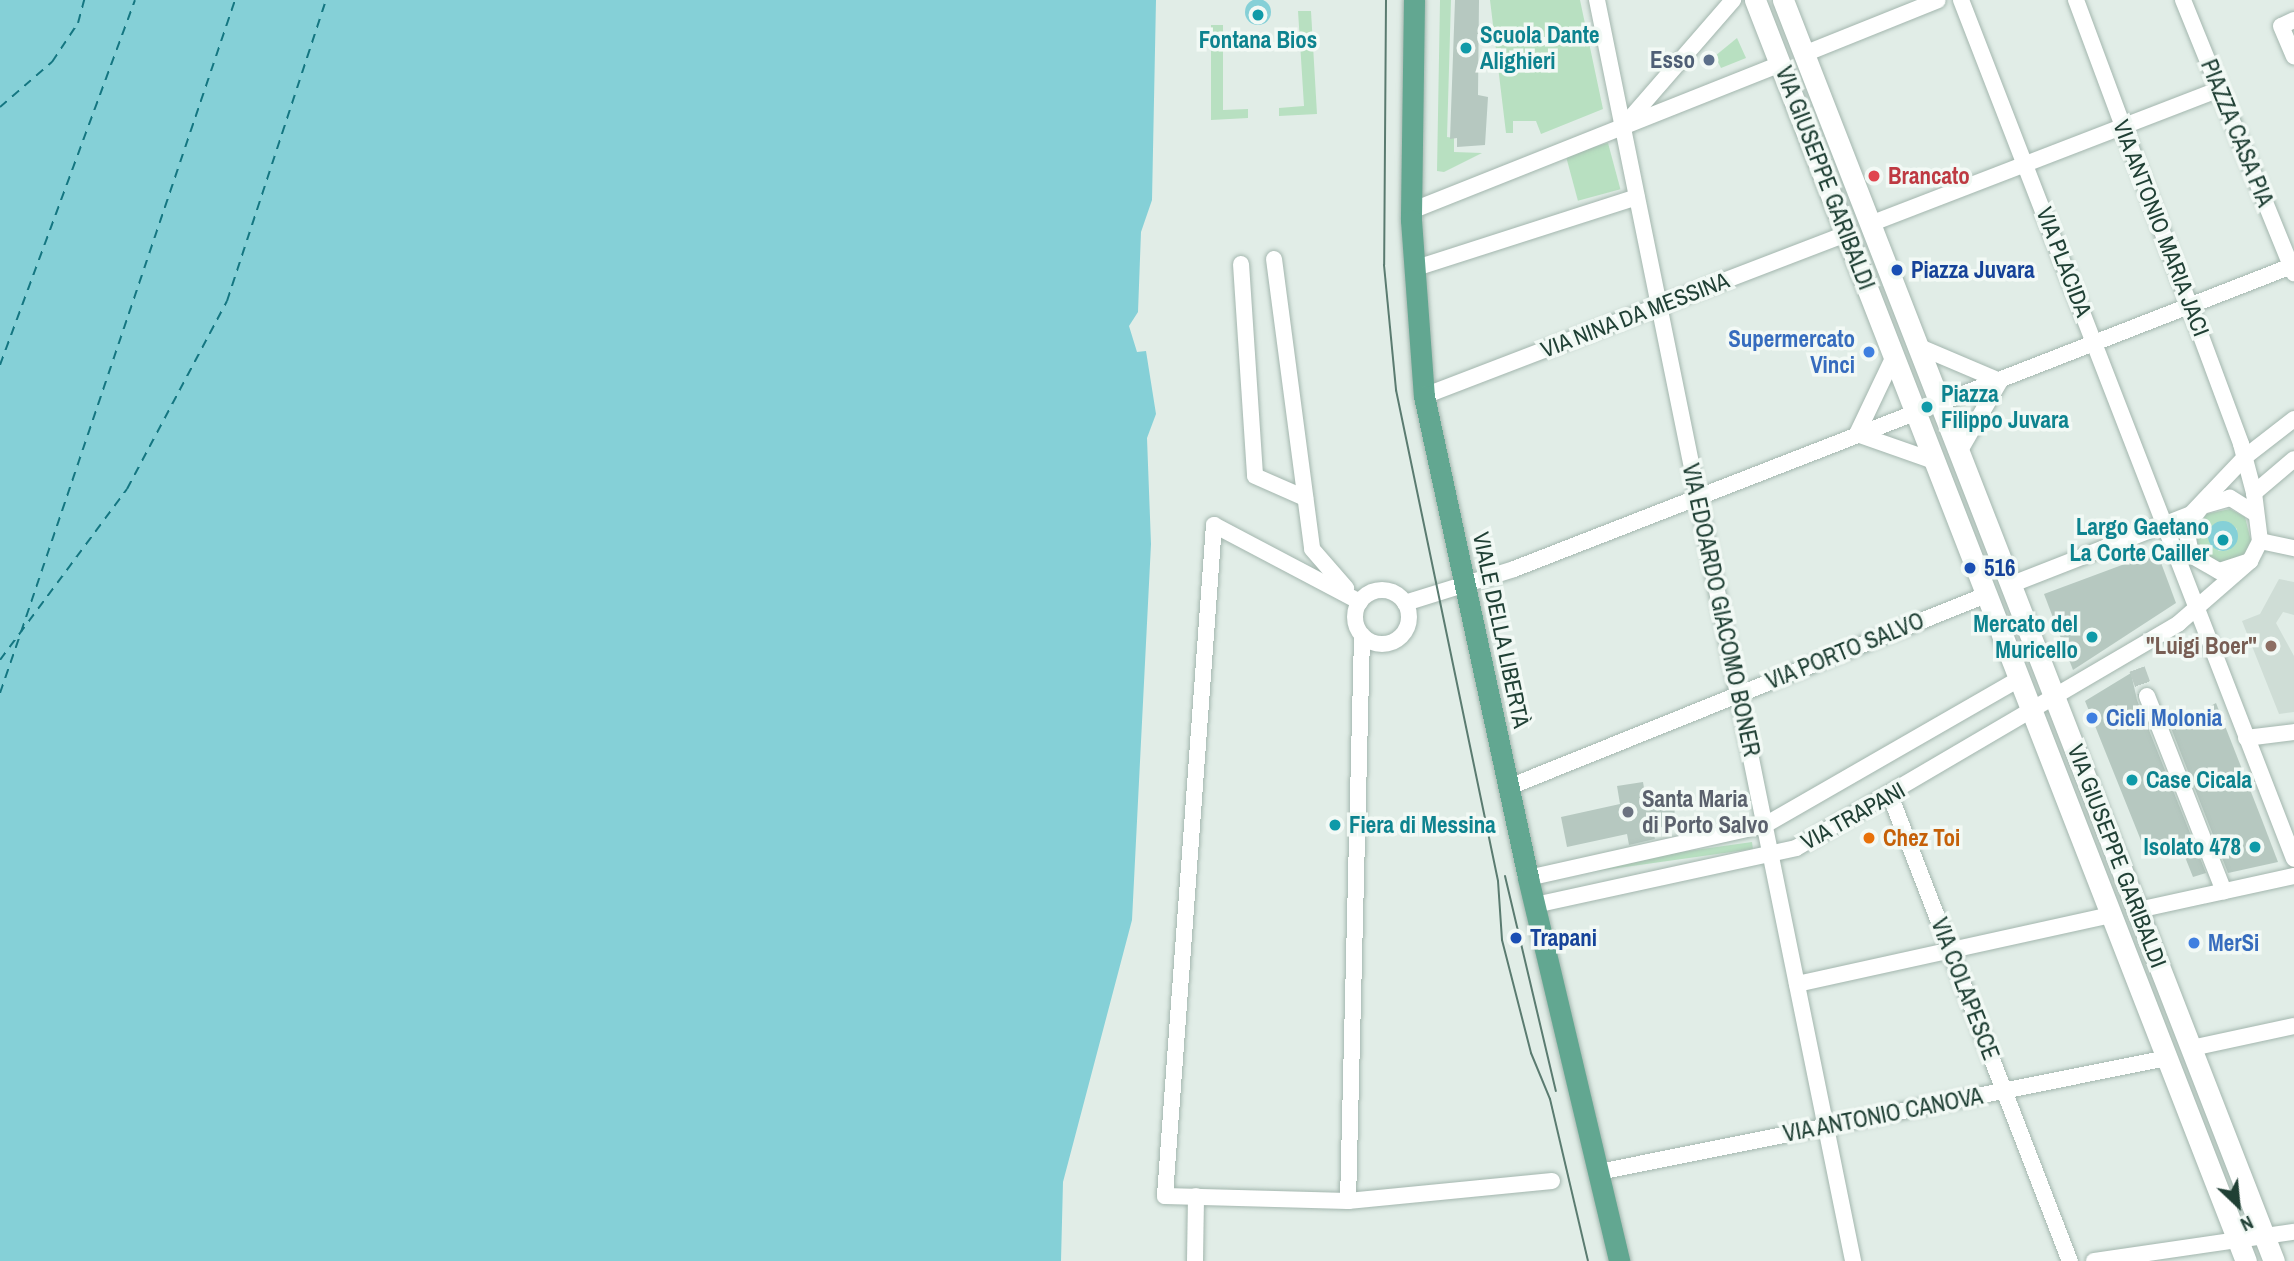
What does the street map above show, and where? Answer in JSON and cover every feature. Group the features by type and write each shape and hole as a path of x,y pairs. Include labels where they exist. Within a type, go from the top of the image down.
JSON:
{"main road":[{"name":"VIALE DELLA LIBERTÀ","path":"1415,0 1411,211 1424,396 1528,878 1619,1261"},
{"name":"VIA GIUSEPPE GARIBALDI","path":"1755,0 2246,1261"},
{"name":"VIA GIUSEPPE GARIBALDI","path":"1783,0 2274,1261"},
{"path":"2019,679 2056,700"}],"street":[{"name":"VIA EDOARDO GIACOMO BONER","path":"1597,0 1853,1261"},
{"path":"1623,127 1733,0"},
{"path":"1804,54 1938,0"},
{"name":"VIA PLACIDA","path":"1961,0 2096,343 2197,610"},
{"name":"VIA ANTONIO MARIA JACI","path":"2076,0 2245,457 2253,486 2256,514"},
{"name":"PIAZZA CASA PIA","path":"2183,0 2293,269"},
{"path":"2294,20 2281,26 2294,56"},
{"path":"1411,211 1780,64"},
{"path":"1870,224 2218,90"},
{"path":"1413,269 1637,197"},
{"name":"VIA NINA DA MESSINA","path":"1424,396 1846,234"},
{"path":"1274,259 1312,549 1360,602"},
{"path":"1241,264 1255,476 1305,498"},
{"path":"1348,1201 1362,635 1355,618 1360,602 1383,591 1405,603 1465,587 1857,434 2293,269"},
{"path":"1920,347 2000,381"},
{"path":"1857,434 1894,356"},
{"path":"1959,452 2000,381"},
{"path":"2191,555 2186,533 2191,514 2245,457 2294,419"},
{"path":"1857,434 1934,461"},
{"path":"2253,486 2294,447"},
{"path":"2010,585 2191,514 2213,499 2253,486 2294,459"},
{"path":"2166,525 2191,555 2219,571 2250,561 2260,541 2256,514 2244,502 2213,499"},
{"path":"1360,602 1214,525 1165,1196 1348,1201 1552,1181"},
{"path":"2260,541 2294,548"},
{"name":"VIA TRAPANI","path":"1535,905 1771,856 1796,848 2056,700 2197,610 2250,561"},
{"name":"VIA PORTO SALVO","path":"1508,787 1986,595"},
{"path":"1362,635 1377,644 1394,642 1406,629 1405,603"},
{"path":"2197,610 2294,859"},
{"path":"2130,653 2137,669"},
{"name":"VIA TRAPANI","path":"1528,878 1765,825 2019,679"},
{"path":"2147,696 2224,891"},
{"path":"2246,738 2294,732"},
{"name":"VIA COLAPESCE","path":"1890,796 2070,1261"},
{"path":"2138,910 2294,876"},
{"path":"1797,984 2112,915"},
{"path":"2192,1048 2294,1026"},
{"name":"VIA ANTONIO CANOVA","path":"1599,1172 2167,1058"},
{"path":"1195,1261 1196,1196"},
{"path":"2094,1261 2294,1232"}],"shaded area":[{"name":"\"Luigi Boer\"","path":"2279,579 2294,582 2294,615 2283,612 2276,623 2294,656 2294,712 2279,714 2242,621 2260,614"}],"green space":[{"path":"1440,0 1451,0 1447,137 1454,138 1454,152 1482,153 1444,172 1437,171"},
{"path":"1490,0 1580,0 1603,109 1541,134 1536,121 1513,121 1513,133 1506,133"},
{"path":"1298,11 1311,11 1317,114 1279,116 1279,108 1304,106"},
{"path":"1211,25 1223,25 1223,110 1248,109 1248,118 1211,120"},
{"path":"1737,38 1746,58 1721,68 1715,56"},
{"path":"1608,143 1620,189 1578,201 1565,154"},
{"path":"2230,509 2245,517 2251,541 2244,556 2221,564 2200,551 2195,535 2206,514","holes":["2230,523 2237,529 2229,550 2219,551 2209,541 2209,531"]},
{"path":"1752,842 1753,849 1554,877 1553,870"}],"water":[{"name":"Fontana Bios","path":"1258,-1 1267,3 1271,12 1267,21 1258,25 1249,21 1245,12 1249,3"},
{"path":"0,0 1156,0 1152,200 1141,232 1138,312 1129,326 1137,352 1146,351 1156,414 1147,438 1151,544 1132,920 1063,1182 1061,1261 0,1261"},
{"path":"2223,521 2234,525 2238,536 2234,547 2223,551 2212,547 2208,536 2212,525"}],"building":[{"name":"Scuola Dante Alighieri","path":"1455,0 1479,0 1478,95 1488,97 1485,145 1457,147 1457,138 1450,139"},
{"name":"Mercato del Muricello","path":"2157,552 2176,603 2073,670 2044,594"},
{"name":"Case Cicala","path":"2131,673 2137,700 2206,873 2193,877 2181,847 2148,858 2085,701"},
{"name":"Case Cicala","path":"2216,703 2278,862 2228,873 2171,728"},
{"name":"Santa Maria di Porto Salvo","path":"1643,782 1645,794 1663,795 1675,809 1673,822 1653,831 1655,839 1629,845 1627,834 1567,847 1561,817 1620,804 1617,786"}],"ferry route":[{"path":"0,107 52,62 78,23 84,0"},
{"path":"0,365 135,0"},
{"path":"21,632 235,0"},
{"path":"0,660 127,489 227,301 326,0"},
{"path":"0,693 19,638"}],"tunnel":[{"path":"2137,669 2147,696"}],"tram line":[{"path":"1386,0 1384,265 1396,390 1498,881 1502,940 1531,1053 1550,1099 1588,1261"},
{"path":"1505,876 1556,1091"}],"place":[{"name":"Fontana Bios","path":"1258,15"},
{"name":"Scuola Dante Alighieri","path":"1466,48"},
{"name":"Esso","path":"1709,60"},
{"name":"Brancato","path":"1874,176"},
{"name":"Piazza Juvara","path":"1897,270"},
{"name":"Supermercato Vinci","path":"1869,352"},
{"name":"Piazza Filippo Juvara","path":"1927,407"},
{"name":"Largo Gaetano La Corte Cailler","path":"2223,540"},
{"name":"516","path":"1970,568"},
{"name":"Mercato del Muricello","path":"2092,637"},
{"name":"\"Luigi Boer\"","path":"2271,646"},
{"name":"Cicli Molonia","path":"2092,718"},
{"name":"Case Cicala","path":"2132,780"},
{"name":"Santa Maria di Porto Salvo","path":"1628,812"},
{"name":"Fiera di Messina","path":"1335,825"},
{"name":"Chez Toi","path":"1869,838"},
{"name":"Isolato 478","path":"2255,847"},
{"name":"Trapani","path":"1516,938"},
{"name":"MerSi","path":"2194,943"}]}
